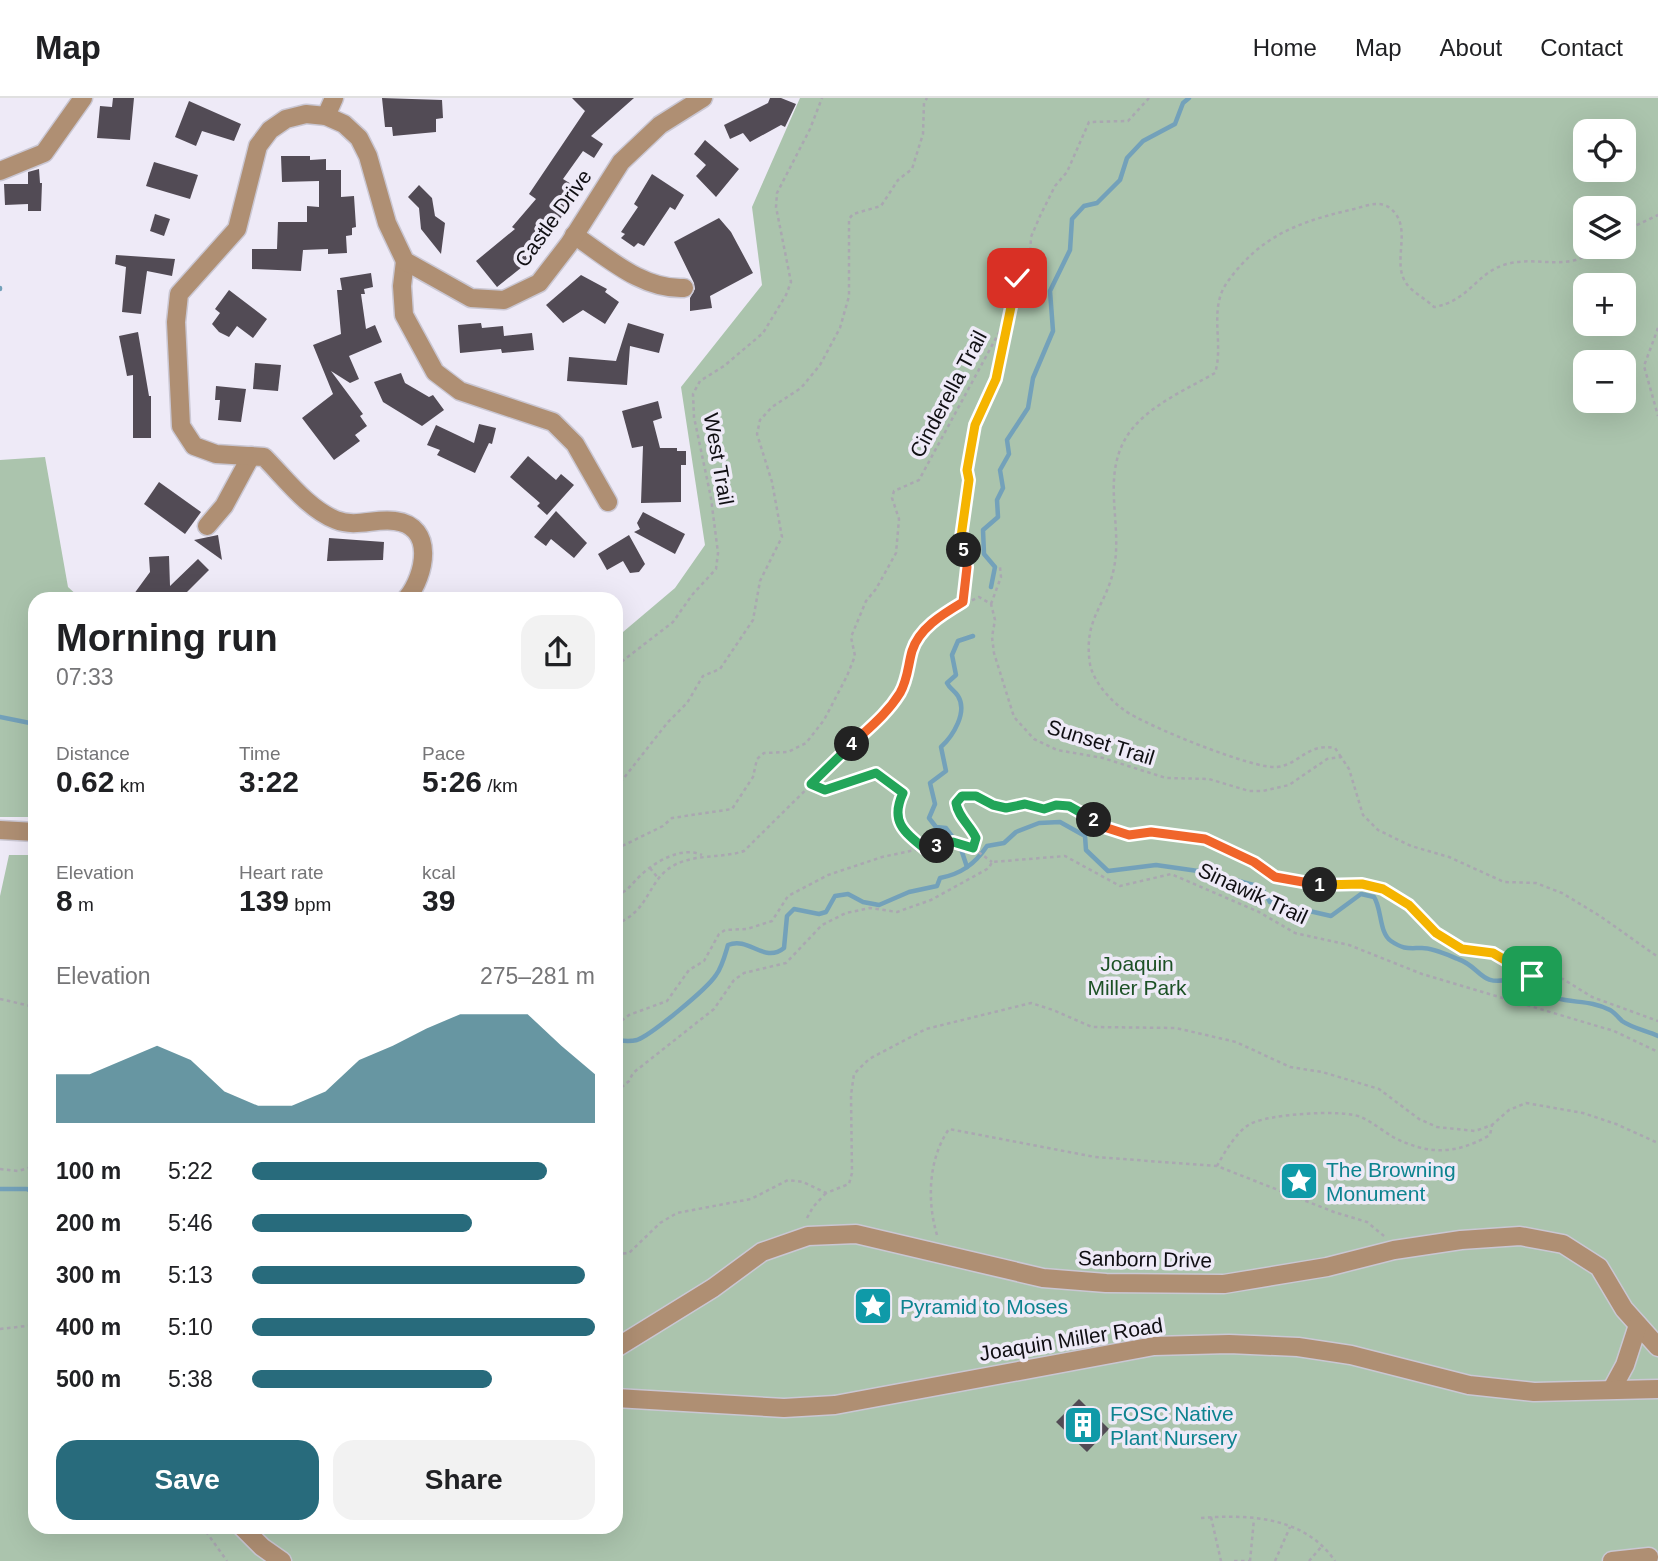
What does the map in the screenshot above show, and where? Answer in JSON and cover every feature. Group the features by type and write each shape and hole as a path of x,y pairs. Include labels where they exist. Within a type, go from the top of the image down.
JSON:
{"street":[{"path":"0,171 44,153 83,98"},
{"path":"326,116 334,98"},
{"name":"Castle Drive","path":"405,261 471,298 504,300 539,283 621,162 660,125 703,98"},
{"path":"410,592 423,569 425,548 413,529 394,520 360,525 338,521 318,510 264,457 216,454 194,446 181,426 176,322 179,294 237,229 258,146 270,130 303,106 344,124 359,138 379,189 387,223 405,261 402,286 404,315 435,372 460,391 553,422 575,444 608,502"},
{"path":"574,234 642,280 670,289 684,288"},
{"path":"206,526 224,506 251,456"},
{"path":"0,830 28,832"},
{"name":"Sanborn Drive","path":"623,1344 713,1288 762,1252 807,1236 856,1234 1043,1278 1106,1283 1224,1284 1327,1268 1394,1250 1461,1240 1520,1236 1563,1244 1599,1267 1624,1309 1658,1347"},
{"path":"1612,1389 1625,1365 1638,1325"},
{"name":"Joaquin Miller Road","path":"623,1398 784,1409 835,1405 1154,1346 1228,1344 1298,1347 1351,1355 1469,1385 1534,1392 1658,1389"},
{"path":"249,1534 282,1561"},
{"path":"1612,1561 1648,1557"}],"path":[{"name":"West Trail","path":"623,661 673,622 692,595 716,569 718,553 712,498 694,418 693,394 700,381 724,366 763,333 786,295 791,282 776,207 778,193 810,129 822,98"},
{"path":"623,779 668,722 687,703 703,676 720,669 753,620 760,581 782,537 772,482 757,434 760,420 772,407 801,388 820,365 840,328 849,296 849,219 853,214 881,206 898,180 912,169 923,134 924,103 927,98"},
{"name":"Cinderella Trail","path":"623,846 663,826 672,818 732,809 753,777 757,759 764,753 788,752 806,743 824,720 855,656 851,637 866,601 876,589 896,553 899,519 892,498 894,491 919,480 1008,316 1017,278 1030,256 1031,237 1055,186 1067,172 1089,122 1128,121 1149,98"},
{"path":"1577,259 1559,263 1507,263 1486,273 1450,305 1434,307 1407,284 1400,268 1402,236 1397,216 1388,206 1374,203 1292,226 1271,237 1252,253 1221,293 1217,312 1219,360 1215,373 1144,417 1129,433 1119,451 1114,469 1112,496 1116,548 1114,569 1090,624 1088,638 1091,668 1099,683 1125,711 1154,727 1248,763 1276,767 1289,764 1320,745 1335,748 1349,769 1363,815 1378,830 1411,846 1449,857 1503,882 1536,883 1562,893 1658,957"},
{"path":"1636,225 1658,215"},
{"path":"963,602 967,567 961,537 969,480 967,470 975,425 996,379 1008,316"},
{"path":"1658,328 1644,366 1658,416"},
{"name":"Sunset Trail","path":"1000,568 1001,577 991,604 995,620 992,638 994,653 1014,717 1034,739 1057,750 1103,758 1166,778 1209,779 1249,791 1289,785 1327,758 1341,757"},
{"path":"623,893 628,891 650,868 674,854 693,851 726,857 744,851 886,714 902,690 912,650 924,631 943,614 963,602 979,597 991,604"},
{"path":"811,784 825,790 876,773 903,793 897,807 897,816 907,834 925,849"},
{"path":"973,848 976,838 957,813 956,803 962,796 976,796 1006,808 1025,804 1044,809 1056,805 1069,806 1104,827 1129,835 1151,832 1205,839 1254,862 1275,877 1320,885 1362,884 1383,889 1409,905 1436,933 1462,949 1493,953 1532,976 1563,979 1592,997 1658,1021"},
{"path":"623,1020 667,1001 689,970 704,961 719,934 726,930 747,929 772,921 788,896 828,875 882,857 953,842 973,848 992,862 989,868 931,900 897,912 870,908 846,913 821,925 786,963 744,973 734,981 714,1009 633,1073 623,1086"},
{"path":"623,920 635,912 658,878 672,866 704,855"},
{"name":"Sinawik Trail","path":"992,862 1065,856 1120,886 1171,874 1259,912 1295,933 1349,945 1422,974 1614,1031 1658,1052"},
{"path":"650,868 658,878"},
{"path":"0,999 28,1005"},
{"path":"807,1236 806,1221 813,1207 826,1193 849,1184 853,1151 851,1095 854,1074 869,1059 926,1029 1031,1003 1092,1027 1176,1028 1236,1042 1290,1068 1321,1072 1379,1088 1419,1119 1437,1127 1475,1131 1492,1125 1510,1110 1526,1103 1550,1105 1616,1124 1658,1143"},
{"path":"1217,1166 1248,1125 1271,1116 1359,1116 1425,1151 1451,1149 1477,1142 1490,1135 1492,1125"},
{"path":"939,1252 938,1237 931,1216 930,1193 941,1141 949,1129 1095,1157 1217,1166 1334,1212 1367,1222 1384,1235 1394,1250"},
{"path":"0,1169 18,1171 28,1168"},
{"path":"623,1253 629,1253 660,1223 677,1213 751,1199 788,1180 803,1182 826,1193"},
{"path":"0,1329 28,1326"},
{"path":"1201,1518 1239,1515 1307,1532 1335,1561"},
{"path":"1211,1517 1221,1561"},
{"path":"1234,1561 1250,1561 1254,1518"},
{"path":"1275,1561 1290,1527"},
{"path":"207,1534 226,1561"},
{"path":"1309,1561 1322,1546"}],"green space":[{"name":"Joaquin Miller Park","path":"800,98 1658,98 1658,1561 0,1561 0,896 9,855 28,855 28,1534 623,1534 623,632 675,588 705,545 681,387 762,285 752,207"},
{"path":"45,457 68,587 73,592 28,592 28,817 0,817 0,460"}],"building":[{"path":"113,98 134,98 130,140 97,138 100,106 112,107"},
{"path":"382,98 442,100 443,118 436,119 436,132 393,136 392,127 385,127"},
{"path":"572,98 634,98 591,136 603,144 594,158 583,151 563,179 581,190 571,205 569,203 550,238 532,259 497,287 476,261 515,229 512,227 536,199 529,194 585,111"},
{"path":"770,98 781,98 796,104 785,127 781,125 750,142 743,133 730,139 724,125 768,103"},
{"path":"189,101 241,124 234,141 202,131 196,146 175,137"},
{"path":"705,140 739,169 716,197 696,176 706,165 694,154"},
{"path":"281,156 326,159 326,170 341,170 341,197 354,196 356,227 352,228 352,235 346,236 347,253 328,254 328,249 303,250 301,271 252,269 252,249 277,249 278,222 307,222 307,206 319,207 319,181 282,182"},
{"path":"154,162 198,175 190,199 146,186"},
{"path":"39,169 42,183 41,211 28,211 28,204 5,205 4,184 28,184 28,172"},
{"path":"652,174 684,195 675,210 670,207 644,246 638,243 634,247 621,238 625,234 621,232 638,207 634,204"},
{"path":"419,185 432,198 435,216 445,223 441,254 421,229 419,208 408,197"},
{"path":"155,214 170,219 164,236 150,231"},
{"path":"719,218 731,232 753,273 710,296 712,308 690,311 694,283 674,242"},
{"path":"116,255 175,259 172,276 147,271 141,314 122,312 126,267 115,264"},
{"path":"371,273 373,287 364,289 365,294 361,294 366,329 375,325 382,342 349,356 359,379 350,383 331,371 363,414 360,416 367,426 355,435 360,441 334,460 302,418 333,394 313,345 341,334 337,290 342,290 340,278"},
{"path":"581,275 607,289 605,292 619,302 605,324 583,310 563,323 546,305"},
{"path":"229,290 267,319 253,338 237,326 229,337 219,332 212,324 220,313 215,309"},
{"path":"481,323 482,328 503,326 504,336 532,333 534,350 502,353 501,349 460,353 458,325"},
{"path":"628,323 664,334 659,353 630,346 627,385 567,381 569,357 616,361"},
{"path":"138,332 151,396 151,438 133,438 133,375 127,376 119,336"},
{"path":"255,363 281,365 278,391 253,389"},
{"path":"401,373 405,383 429,397 433,395 444,410 422,426 383,402 374,382"},
{"path":"216,386 246,389 241,422 218,420 220,400 215,400"},
{"path":"658,401 662,418 653,421 660,448 686,451 686,465 681,465 681,502 641,503 643,446 632,448 622,411"},
{"path":"479,424 496,428 492,444 489,443 475,473 437,455 440,450 427,445 436,425 474,443"},
{"path":"528,456 556,480 561,474 574,485 547,515 537,506 540,503 510,477"},
{"path":"159,482 201,512 185,534 144,504"},
{"path":"556,511 587,543 574,558 551,539 546,546 534,537"},
{"path":"643,512 685,534 675,554 634,532 640,529 637,523"},
{"path":"218,535 222,560 194,540"},
{"path":"629,535 645,564 639,572 630,573 623,561 607,570 598,554"},
{"path":"329,538 384,542 383,560 327,561"},
{"path":"169,556 170,586 198,559 209,570 187,592 135,592 150,572 149,557"},
{"name":"FOSC Native Plant Nursery","path":"1079,1399 1109,1429 1087,1452 1056,1422"}],"waterway":[{"path":"991,587 995,567 984,554 983,530 998,517 997,500 1003,488 1000,470 1009,454 1007,440 1028,408 1033,378 1053,331 1050,291 1070,250 1072,219 1084,206 1097,203 1120,180 1127,158 1143,141 1175,124 1183,103 1189,98"},
{"path":"952,836 946,828 936,827 929,818 935,804 930,783 946,771 941,747 950,737 960,716 961,702 947,683 956,675 952,655 958,641 973,636"},
{"path":"0,717 28,723"},
{"path":"623,1040 637,1040 644,1036 666,1021 711,982 722,965 728,945 743,944 770,953 784,948 787,916 794,909 819,914 826,912 835,896 848,894 863,902 879,905 909,892 937,886 940,878 961,871 978,858 987,846 1004,843 1016,832 1039,823 1060,822 1085,836 1086,850 1108,871 1156,865 1205,872 1261,887 1270,902 1331,916 1361,894 1374,897 1384,932 1391,941 1400,946 1440,952 1466,962 1481,975 1492,980 1510,979 1517,987 1537,987 1564,1000 1600,1006 1612,1011 1622,1021 1658,1036"},
{"path":"961,849 967,867"},
{"path":"0,1189 28,1190"}],"place":[{"name":"The Browning Monument","path":"1299,1181"},
{"name":"Pyramid to Moses","path":"873,1306"},
{"name":"FOSC Native Plant Nursery","path":"1083,1425"}],"route":[{"path":"1017,278 996,379 975,425 967,470 969,480 961,537 967,567 963,602 943,614 924,631 912,650 902,690 886,714 811,784 825,790 859,781 876,773 903,793 897,807 897,816 907,834 925,849 953,842 973,848 976,838 957,813 956,803 962,796 976,796 1006,808 1025,804 1044,809 1056,805 1069,806 1104,827 1129,835 1151,832 1205,839 1254,862 1275,877 1320,885 1362,884 1383,889 1409,905 1436,933 1462,949 1493,953 1532,976"}]}
